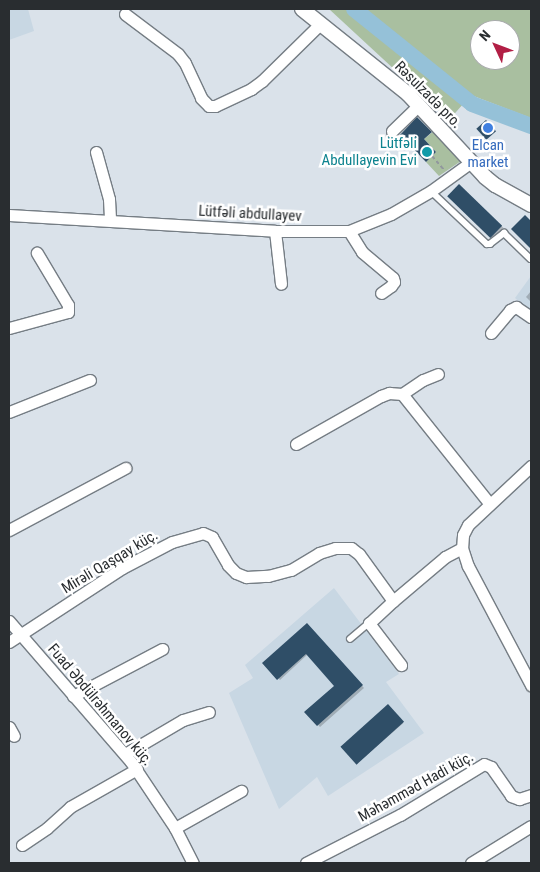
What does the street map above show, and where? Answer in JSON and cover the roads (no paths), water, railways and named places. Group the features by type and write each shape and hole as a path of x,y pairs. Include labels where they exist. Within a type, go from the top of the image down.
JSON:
{"street":[{"name":"Rəsulzadə pro.","path":"302,9 394,82 419,105 471,162 495,185 531,204"},
{"path":"124,14 178,54 185,63 201,98 209,106 224,102 262,81 320,24"},
{"path":"392,131 419,105"},
{"path":"96,152 109,199 110,220"},
{"name":"Lütfəli abdullayev","path":"9,215 275,231 349,231 392,214 431,191 471,162"},
{"path":"275,231 280,284"},
{"path":"349,231 362,252 393,278 394,282 391,286 381,293"},
{"path":"9,328 68,312 68,306 37,253"},
{"path":"491,333 510,310 516,307 531,317"},
{"path":"296,444 382,396 390,393 402,394 423,380 438,374"},
{"path":"9,412 90,380"},
{"path":"402,394 489,503"},
{"path":"531,466 489,503 468,525 463,536 462,548 468,566 531,685"},
{"path":"9,530 125,468"},
{"name":"Mirəli Qaşqay küç.","path":"9,642 122,568 172,542 204,533 212,537 228,565 236,573 246,577 268,576 291,570 318,553 335,548 351,548 359,554 392,602"},
{"path":"400,665 369,623 445,557 462,548"},
{"name":"Fuad Əbdülrəhmanov küç.","path":"9,621 137,769 175,828 192,863"},
{"path":"73,696 162,649"},
{"path":"125,754 183,720 209,712"},
{"name":"Məhəmməd Hadi küç.","path":"306,863 400,815 484,764 491,767 511,796 519,798 531,795"},
{"path":"22,845 47,828 70,807 137,769"},
{"path":"175,828 241,791"},
{"path":"471,863 531,826"}],"lane":[{"path":"431,191 486,244 490,244 504,233 531,259"},
{"path":"350,639 369,623"}],"waterway":[{"path":"354,9 472,104 531,126"}],"place":[{"name":"Elcan market","path":"488,128"},
{"name":"Lütfəli Abdullayevin Evi","path":"427,152"}]}
